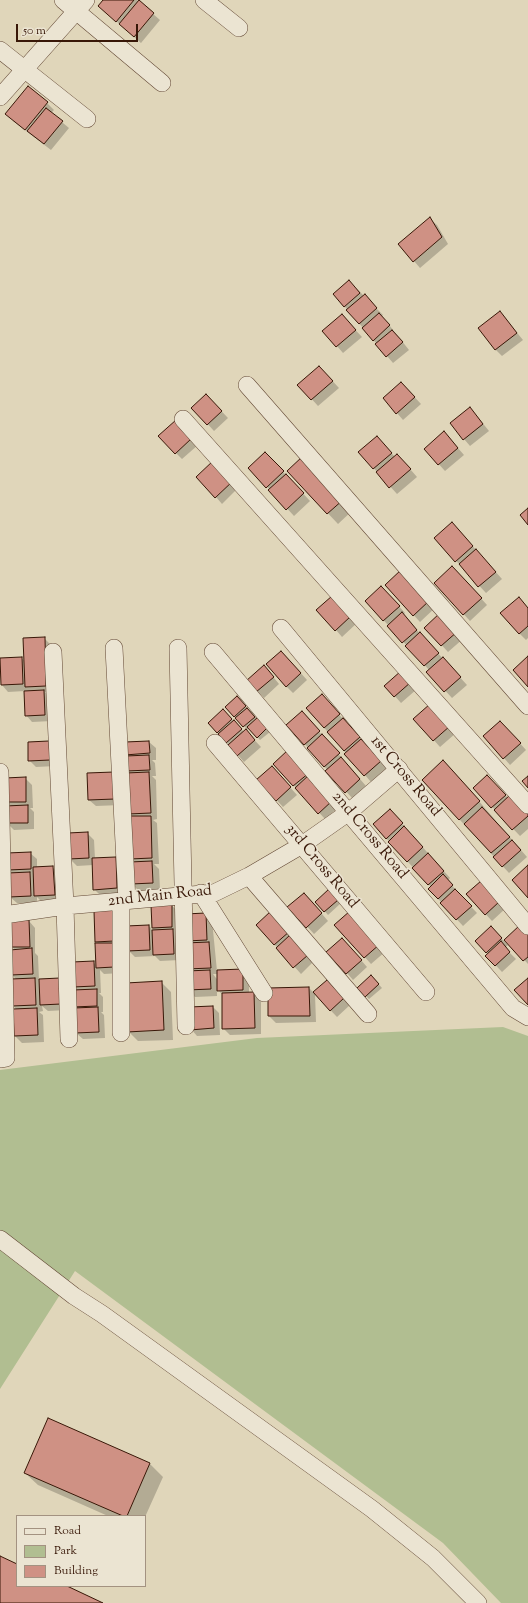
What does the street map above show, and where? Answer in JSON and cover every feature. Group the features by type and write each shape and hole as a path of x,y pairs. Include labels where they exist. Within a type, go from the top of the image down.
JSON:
{"street":[{"path":"63,0 81,6 162,83"},
{"path":"204,0 240,28"},
{"path":"0,97 23,69 81,6"},
{"path":"0,50 87,119"},
{"path":"247,385 528,706"},
{"path":"184,419 528,805"},
{"name":"1st Cross Road","path":"281,628 321,679 399,769 528,926"},
{"path":"114,648 124,901 121,1033"},
{"path":"178,648 186,1026"},
{"path":"52,652 65,906 69,1039"},
{"name":"2nd Cross Road","path":"213,652 513,1008 528,1017"},
{"name":"3rd Cross Road","path":"215,743 426,992"},
{"name":"2nd Main Road","path":"4,915 65,906 183,894 214,893 249,876 302,845 349,812 399,769"},
{"path":"0,772 6,1058 0,1059"},
{"path":"249,876 368,1014"},
{"path":"201,893 264,993"},
{"path":"0,1239 74,1296 102,1314 372,1509 433,1558 478,1603"}],"green space":[{"path":"503,1027 528,1036 528,1603 501,1603 443,1543 75,1271 0,1389 0,1070 257,1038"}],"building":[{"path":"103,0 134,0 116,22 98,6"},
{"path":"139,0 154,13 134,37 119,24"},
{"path":"28,86 48,102 25,130 5,114"},
{"path":"46,108 63,121 44,144 27,131"},
{"path":"430,217 442,237 413,262 398,244"},
{"path":"349,280 360,293 344,307 333,294"},
{"path":"365,294 377,308 359,324 346,310"},
{"path":"500,311 517,333 495,350 478,328"},
{"path":"379,313 390,325 373,341 362,328"},
{"path":"342,314 356,330 336,347 322,331"},
{"path":"392,330 403,342 386,357 375,344"},
{"path":"319,366 333,381 311,400 297,385"},
{"path":"401,382 415,397 396,414 383,398"},
{"path":"206,394 222,411 207,425 191,408"},
{"path":"470,407 483,424 463,440 450,423"},
{"path":"176,420 192,438 175,454 158,436"},
{"path":"444,431 458,448 438,465 424,449"},
{"path":"377,436 392,453 373,469 358,452"},
{"path":"265,452 284,471 266,488 248,468"},
{"path":"397,454 411,469 389,488 376,472"},
{"path":"303,456 344,499 327,514 287,471"},
{"path":"214,460 234,480 215,498 196,477"},
{"path":"286,474 304,493 286,510 268,490"},
{"path":"528,508 528,525 520,515"},
{"path":"452,522 473,546 455,562 434,538"},
{"path":"476,549 496,572 478,587 459,564"},
{"path":"452,566 482,598 463,615 434,583"},
{"path":"402,569 430,600 413,616 385,585"},
{"path":"381,586 400,606 383,621 365,601"},
{"path":"332,596 351,616 335,631 316,610"},
{"path":"519,597 528,608 528,626 519,634 500,613"},
{"path":"402,612 417,630 402,643 387,626"},
{"path":"441,612 458,631 441,646 424,628"},
{"path":"420,632 439,653 424,666 405,646"},
{"path":"45,637 46,686 25,687 23,638"},
{"path":"281,651 301,673 286,687 266,664"},
{"path":"528,656 528,687 513,670"},
{"path":"22,657 23,684 1,685 0,658"},
{"path":"443,657 461,677 444,692 426,672"},
{"path":"264,665 274,677 256,692 246,681"},
{"path":"401,671 411,682 394,697 384,686"},
{"path":"44,690 45,715 25,716 24,691"},
{"path":"322,694 340,714 324,728 306,708"},
{"path":"237,696 246,706 234,717 225,707"},
{"path":"430,704 450,726 433,741 413,719"},
{"path":"247,708 255,717 243,727 235,718"},
{"path":"223,709 232,719 217,733 208,723"},
{"path":"302,711 320,731 304,745 286,725"},
{"path":"258,717 267,728 257,738 247,727"},
{"path":"343,718 360,737 344,751 327,732"},
{"path":"234,720 242,729 226,743 218,734"},
{"path":"500,721 521,743 503,759 483,736"},
{"path":"246,729 255,740 237,756 228,745"},
{"path":"322,734 340,753 324,767 307,748"},
{"path":"361,739 381,761 364,776 344,754"},
{"path":"49,741 50,760 28,761 28,742"},
{"path":"149,741 150,753 125,755 125,742"},
{"path":"288,750 309,773 293,786 273,764"},
{"path":"149,755 150,770 126,771 126,756"},
{"path":"341,757 360,779 345,793 325,771"},
{"path":"443,760 480,801 459,820 422,780"},
{"path":"272,766 291,787 276,801 256,780"},
{"path":"114,772 115,799 88,800 87,773"},
{"path":"149,772 151,813 128,814 126,773"},
{"path":"310,774 333,800 318,814 295,788"},
{"path":"487,775 506,795 491,808 473,788"},
{"path":"528,776 528,788 522,781"},
{"path":"26,777 26,802 6,802 5,778"},
{"path":"511,794 528,812 528,816 512,830 494,810"},
{"path":"28,805 28,823 6,823 5,806"},
{"path":"482,807 510,837 491,853 464,824"},
{"path":"390,809 403,823 386,839 373,824"},
{"path":"129,816 151,816 152,858 130,859"},
{"path":"404,826 423,847 407,862 388,842"},
{"path":"88,832 89,858 69,859 68,833"},
{"path":"512,840 521,850 502,867 493,857"},
{"path":"31,852 31,869 8,870 7,853"},
{"path":"428,853 444,871 428,885 412,868"},
{"path":"116,857 117,888 93,890 92,858"},
{"path":"152,861 153,883 131,884 130,862"},
{"path":"528,865 528,898 512,880"},
{"path":"53,866 55,895 34,896 33,867"},
{"path":"30,872 31,896 9,897 8,873"},
{"path":"443,874 453,885 438,899 428,889"},
{"path":"481,881 500,901 485,915 466,894"},
{"path":"329,889 338,900 324,912 315,902"},
{"path":"455,889 472,906 456,920 440,903"},
{"path":"304,893 322,913 306,928 287,907"},
{"path":"172,904 172,927 152,928 151,905"},
{"path":"113,910 114,941 95,942 94,911"},
{"path":"271,911 290,931 274,945 256,925"},
{"path":"350,911 380,944 364,958 334,925"},
{"path":"206,913 207,940 186,941 185,914"},
{"path":"29,920 30,947 11,947 10,921"},
{"path":"149,925 150,950 127,951 126,926"},
{"path":"520,925 528,935 528,957 523,961 504,940"},
{"path":"491,926 502,938 486,953 475,941"},
{"path":"173,929 174,954 153,955 152,930"},
{"path":"290,935 308,955 293,968 276,948"},
{"path":"342,938 362,960 346,974 326,952"},
{"path":"501,941 510,952 495,966 485,956"},
{"path":"209,942 211,968 186,969 185,943"},
{"path":"95,943 113,943 114,967 96,968"},
{"path":"32,948 33,974 11,975 10,950"},
{"path":"94,961 95,986 73,987 72,962"},
{"path":"243,969 243,990 217,991 217,970"},
{"path":"210,970 211,989 187,990 187,971"},
{"path":"371,975 379,984 365,997 357,988"},
{"path":"35,978 36,1005 12,1006 11,979"},
{"path":"60,978 61,1004 40,1005 39,979"},
{"path":"528,978 528,1005 514,990"},
{"path":"327,980 344,998 330,1011 313,992"},
{"path":"162,981 164,1030 127,1032 126,983"},
{"path":"309,987 310,1016 268,1016 268,988"},
{"path":"97,989 97,1006 73,1007 73,990"},
{"path":"254,992 255,1028 222,1029 222,993"},
{"path":"213,1006 214,1028 190,1030 189,1007"},
{"path":"98,1007 99,1032 75,1033 74,1008"},
{"path":"37,1008 38,1035 14,1036 13,1009"},
{"path":"48,1418 150,1463 127,1515 121,1515 24,1473"},
{"path":"0,1556 16,1564 16,1587 69,1587 103,1603 0,1603"}]}
